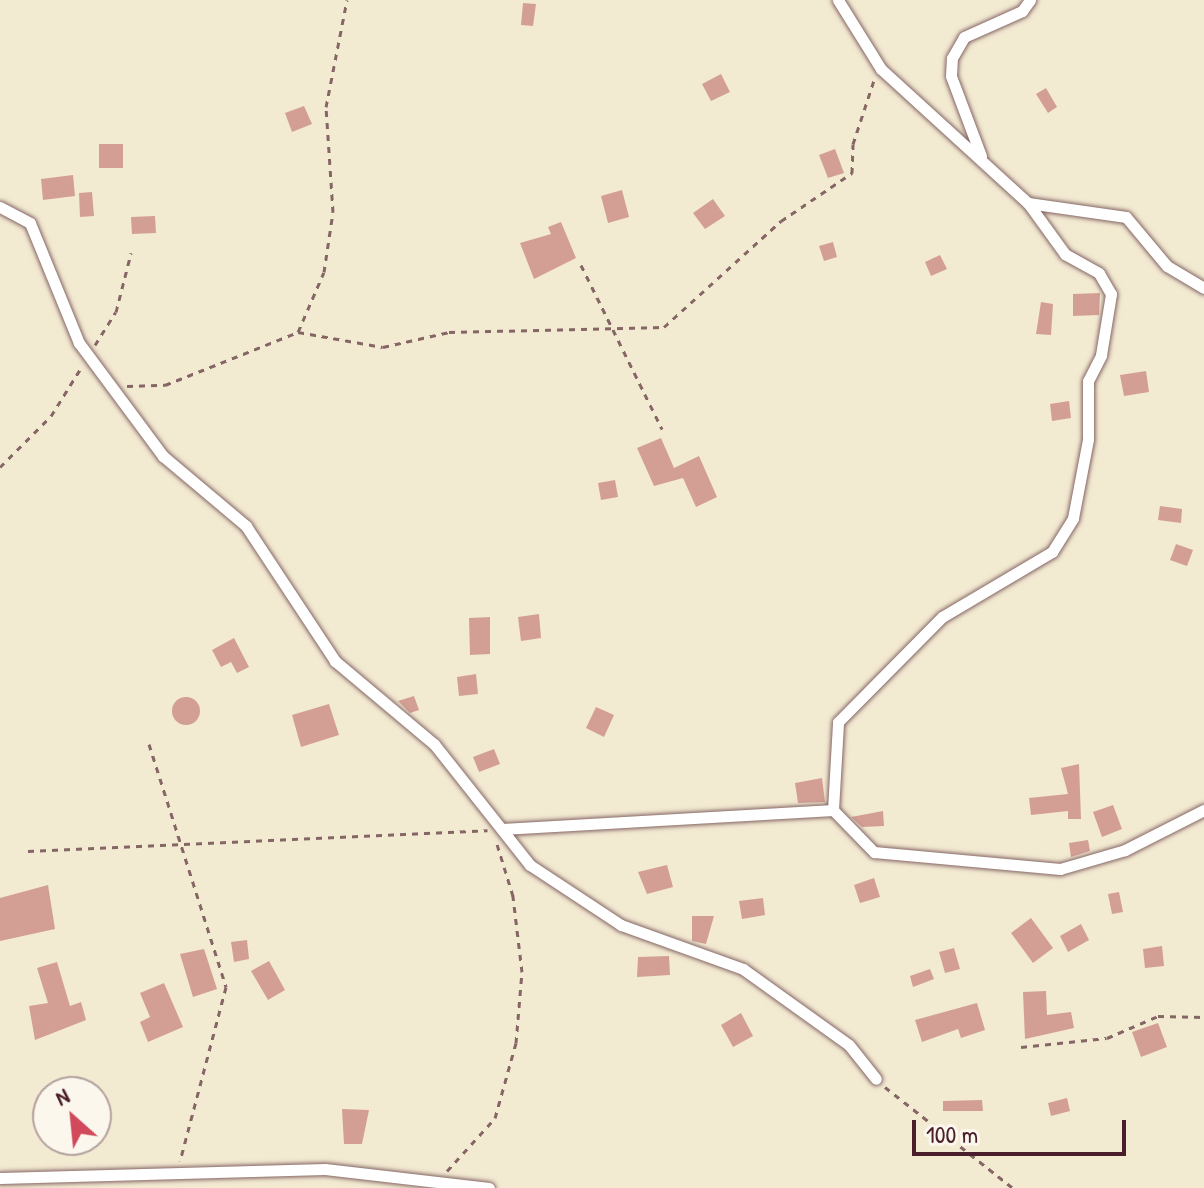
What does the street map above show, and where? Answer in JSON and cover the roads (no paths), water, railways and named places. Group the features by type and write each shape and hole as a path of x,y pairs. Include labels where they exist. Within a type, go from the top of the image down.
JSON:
{"street":[{"path":"838,0 881,69 1028,203 1065,254 1099,273 1111,294 1101,355 1088,381 1088,439 1073,518 1052,552 942,617 838,722 833,810 874,852 1060,869 1125,850 1204,810"},
{"path":"983,161 951,76 952,58 964,37 1022,11 1030,0"},
{"path":"1028,203 1126,217 1167,266 1204,288"},
{"path":"0,207 30,223 88,356 116,386 175,470 246,526 335,661 434,744 497,829 530,865 574,899 667,945 743,969 849,1045 876,1079"},
{"path":"497,829 833,810"},
{"path":"0,1178 178,1168 325,1169 489,1188"}]}
